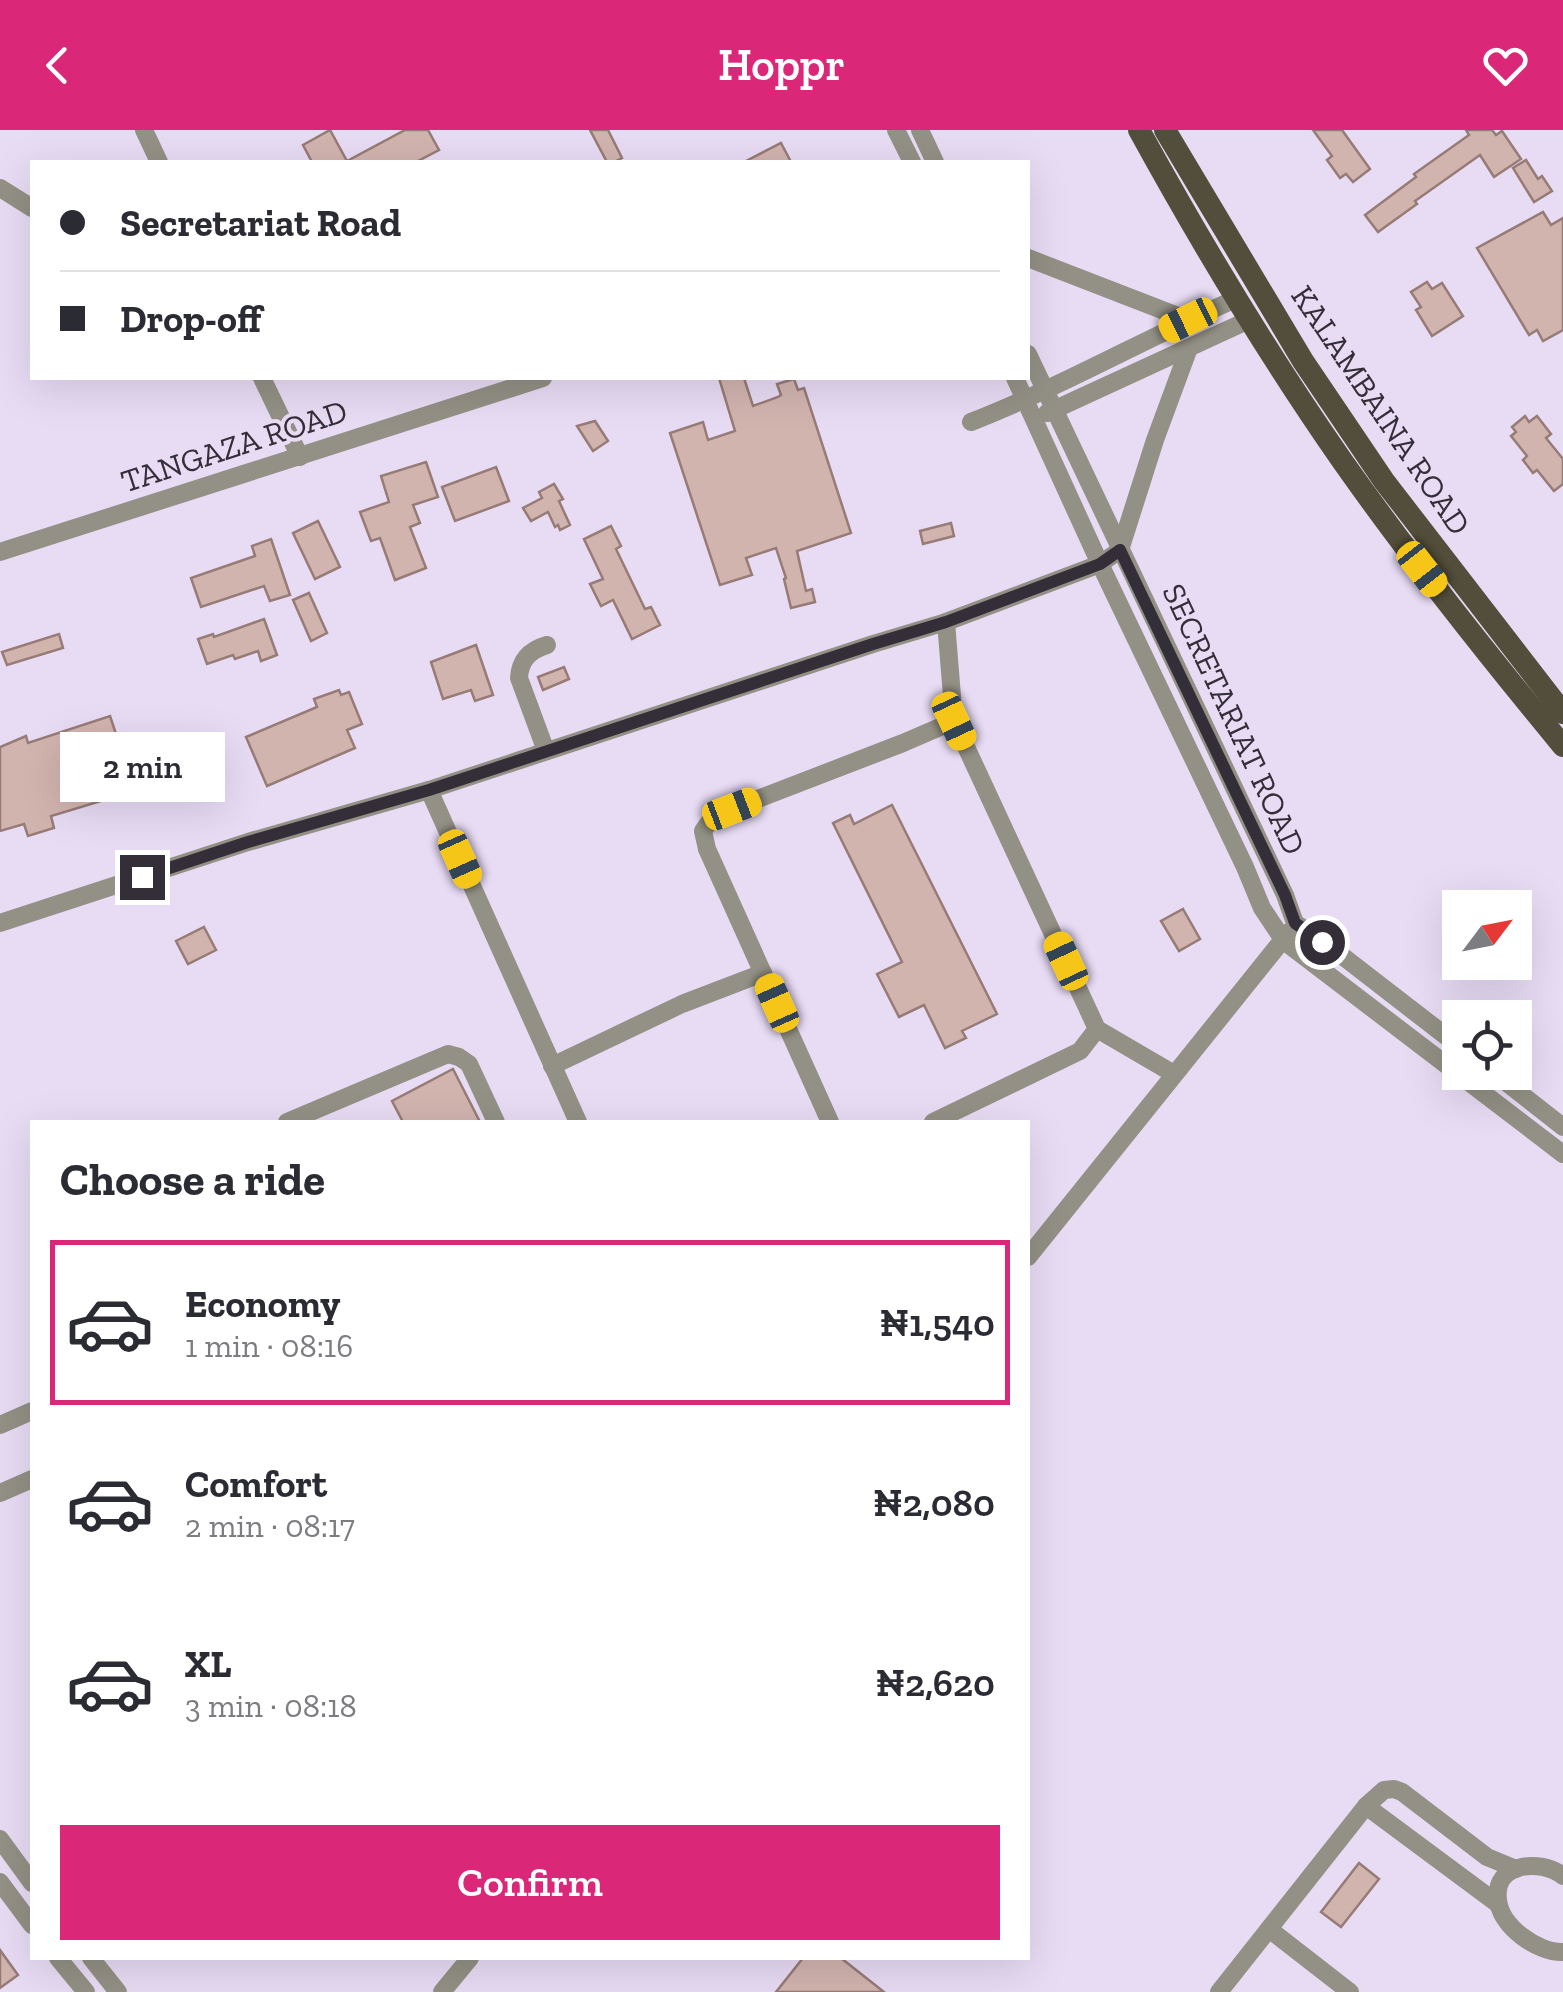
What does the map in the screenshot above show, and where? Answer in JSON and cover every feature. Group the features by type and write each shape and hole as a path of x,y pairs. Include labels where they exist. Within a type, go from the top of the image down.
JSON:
{"main road":[{"path":"1139,130 1305,406 1376,508 1563,746"},
{"name":"KALAMBAINA ROAD","path":"1165,130 1302,361 1384,482 1563,713"}],"street":[{"path":"144,130 159,160"},
{"path":"896,130 911,160"},
{"path":"920,130 934,160"},
{"path":"0,188 30,207"},
{"path":"1030,259 1188,320"},
{"path":"972,422 1026,401 1238,298"},
{"path":"1035,418 1251,319"},
{"path":"0,923 248,842 429,790 946,622 1100,564 1120,550 1190,348"},
{"name":"SECRETARIAT ROAD","path":"1030,358 1295,923"},
{"path":"263,380 300,457"},
{"name":"TANGAZA ROAD","path":"0,552 537,380"},
{"name":"SECRETARIAT ROAD","path":"1015,380 1262,908 1284,941 1563,1154"},
{"path":"946,622 954,721 1098,1029 1174,1074"},
{"path":"546,751 518,678 526,655 547,645"},
{"path":"829,1120 707,849 703,830 719,814 954,721"},
{"path":"429,790 577,1120"},
{"path":"1030,1254 1295,923 1442,1033"},
{"path":"552,1066 682,1004 763,973"},
{"path":"937,1120 1080,1050 1098,1029"},
{"path":"292,1120 448,1054 469,1064 495,1120"},
{"path":"1516,1090 1563,1127"},
{"path":"0,1426 30,1411"},
{"path":"0,1494 30,1480"},
{"path":"1219,1992 1366,1806 1384,1790 1402,1792 1486,1857 1516,1869"},
{"path":"1366,1806 1498,1904 1522,1937 1558,1957"},
{"path":"0,1839 30,1880"},
{"path":"1498,1904 1500,1885 1508,1873 1525,1865 1560,1867"},
{"path":"0,1882 30,1922"},
{"path":"1269,1929 1350,1992"},
{"path":"60,1960 86,1992"},
{"path":"93,1960 118,1992"},
{"path":"442,1992 468,1960"}],"building":[{"path":"330,130 346,160 311,160 303,145"},
{"path":"405,130 428,130 439,150 420,160 349,160"},
{"path":"590,130 608,130 622,158 606,160"},
{"path":"1313,130 1342,130 1370,169 1353,182 1346,174 1340,178 1327,160 1332,156"},
{"path":"1466,130 1492,130 1496,135 1502,131 1521,159 1494,177 1480,155 1378,232 1365,215 1469,135"},
{"path":"781,143 790,160 748,160"},
{"path":"1526,160 1538,179 1542,176 1552,191 1534,202 1513,168"},
{"path":"1543,212 1551,225 1563,218 1563,330 1543,341 1537,330 1529,335 1477,248"},
{"path":"1427,282 1432,289 1442,283 1463,316 1432,336 1416,310 1421,307 1411,292"},
{"path":"720,380 745,380 753,406 781,395 777,384 794,380 798,390 804,388 851,533 797,551 806,591 812,589 815,602 791,608 776,548 746,558 752,575 720,585 670,433 703,422 708,440 735,431"},
{"path":"1525,416 1529,422 1537,416 1551,434 1546,438 1563,459 1563,484 1554,491 1537,470 1533,473 1523,460 1527,456 1511,436 1516,432 1512,427"},
{"path":"595,421 608,441 593,451 577,426"},
{"path":"426,462 438,497 413,505 420,523 410,527 426,568 395,580 380,538 371,541 360,512 389,502 381,476"},
{"path":"496,467 509,501 455,521 442,487"},
{"path":"554,484 570,525 560,530 548,512 531,521 523,508 542,498 539,492"},
{"path":"318,521 340,567 315,579 293,533"},
{"path":"951,523 954,536 923,544 920,531"},
{"path":"611,526 621,546 616,549 645,609 651,607 660,625 632,639 613,600 601,606 590,584 603,579 584,539"},
{"path":"271,539 290,595 270,601 264,586 201,607 191,578 255,556 252,546"},
{"path":"309,593 327,633 311,641 293,600"},
{"path":"264,619 277,655 261,661 258,651 207,664 198,639"},
{"path":"59,634 63,648 7,665 2,652"},
{"path":"476,645 493,695 475,701 471,690 443,699 431,662"},
{"path":"564,667 569,679 543,690 538,677"},
{"path":"339,690 341,695 349,692 362,724 347,730 355,748 267,786 246,737 317,707 314,699"},
{"path":"110,716 129,773 125,774 131,792 51,816 54,828 28,836 24,824 0,831 0,747 26,736 28,743"},
{"path":"892,805 997,1014 962,1031 966,1038 945,1048 924,1005 899,1017 877,974 902,962 833,823 850,815 854,824"},
{"path":"1183,909 1200,939 1179,951 1161,921"},
{"path":"204,927 216,950 188,964 176,941"},
{"path":"453,1069 479,1120 402,1120 392,1101"},
{"path":"1359,1863 1379,1879 1341,1927 1321,1912"},
{"path":"0,1950 18,1975 0,1988"},
{"path":"801,1960 844,1960 884,1992 776,1992"}],"route":[{"path":"142,877 429,790 946,622 1100,564 1120,550 1295,923 1322,942"}]}
